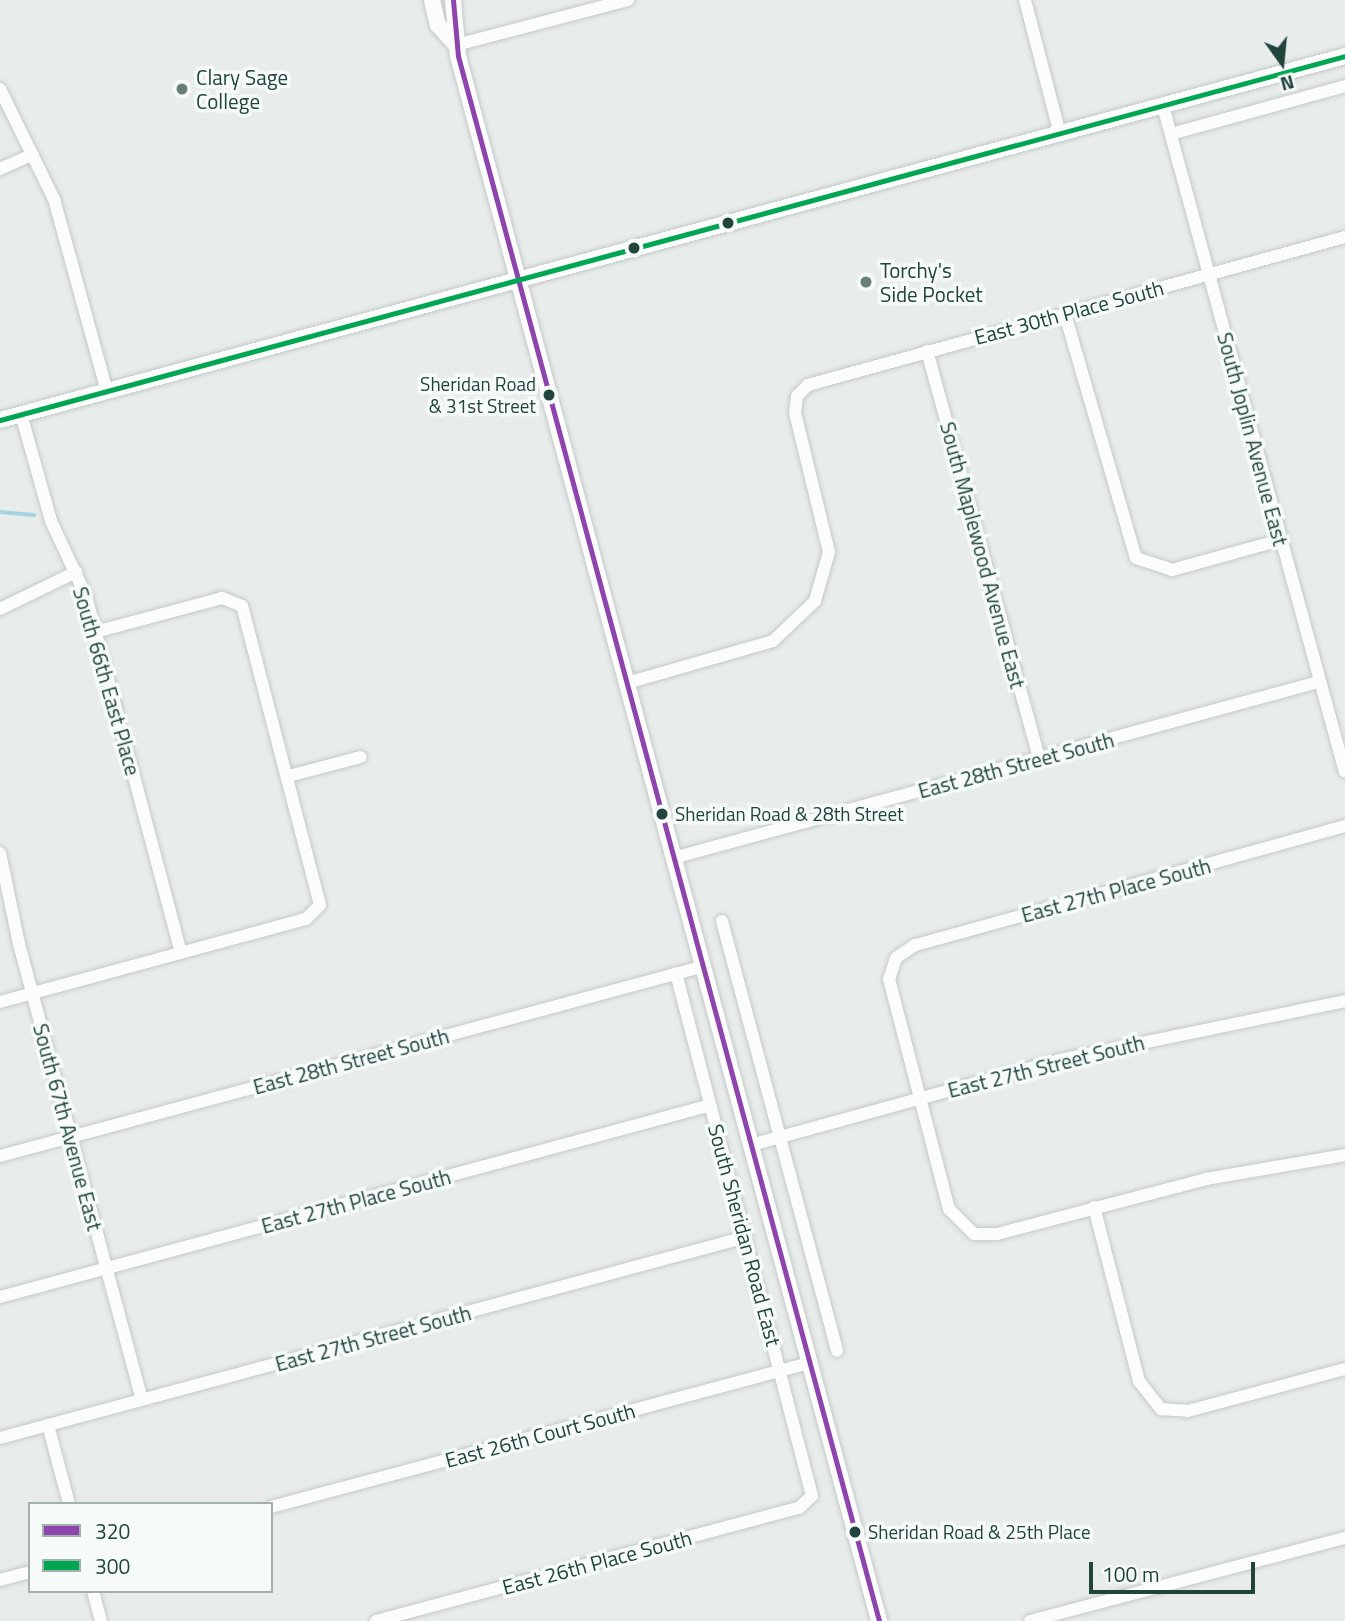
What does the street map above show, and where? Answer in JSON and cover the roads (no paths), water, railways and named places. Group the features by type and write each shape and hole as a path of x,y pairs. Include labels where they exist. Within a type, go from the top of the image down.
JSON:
{"main road":[{"name":"South Sheridan Road East","path":"432,0 438,25 456,46"},
{"name":"South Sheridan Road East","path":"453,0 456,46 701,967 879,1621"},
{"path":"0,420 1345,56"}],"street":[{"path":"456,46 628,0"},
{"path":"1025,0 1060,134"},
{"path":"1171,134 1345,86"},
{"path":"0,89 33,154 59,215 107,391"},
{"name":"South Joplin Avenue East","path":"1163,106 1318,682 1345,772"},
{"path":"0,169 33,154"},
{"name":"East 30th Place South","path":"627,683 754,649 807,613 826,578 829,552 795,413 797,396 818,381 1345,237"},
{"path":"1065,314 1127,542 1142,564 1171,570 1280,540"},
{"name":"South Maplewood Avenue East","path":"927,351 1039,759"},
{"name":"South 66th East Place","path":"21,414 51,521 76,572 95,632 181,953"},
{"path":"0,609 76,572"},
{"path":"0,1002 306,919 317,911 320,892 237,601 222,598 95,632"},
{"name":"East 28th Street South","path":"673,858 1318,682"},
{"path":"289,776 361,757"},
{"name":"East 27th Place South","path":"918,1099 891,993 893,964 915,945 1345,826"},
{"name":"South 67th Avenue East","path":"0,853 32,993 142,1400"},
{"path":"722,921 837,1351"},
{"name":"East 28th Street South","path":"0,1156 701,967"},
{"name":"South Sheridan Road East","path":"676,973 812,1496"},
{"name":"East 27th Street South","path":"751,1144 1179,1032 1345,1002"},
{"path":"918,1099 949,1209 964,1230 997,1234 1094,1207 1345,1155"},
{"name":"East 27th Place South","path":"0,1297 711,1105"},
{"path":"1094,1207 1139,1381 1161,1409 1188,1411 1345,1369"},
{"name":"East 27th Street South","path":"0,1438 746,1237"},
{"name":"East 26th Court South","path":"273,1506 809,1363"},
{"path":"48,1425 68,1502"},
{"name":"East 26th Place South","path":"376,1621 799,1508 812,1496"},
{"path":"1030,1621 1345,1538"},
{"path":"0,1580 28,1573"},
{"path":"94,1593 101,1621"}],"waterway":[{"path":"0,512 34,515"}],"place":[{"name":"Clary Sage College","path":"182,89"},
{"name":"Torchy's Side Pocket","path":"866,282"},
{"name":"Sheridan Road & 31st Street","path":"549,395"},
{"name":"Sheridan Road & 28th Street","path":"662,814"},
{"name":"Sheridan Road & 25th Place","path":"855,1532"}]}
